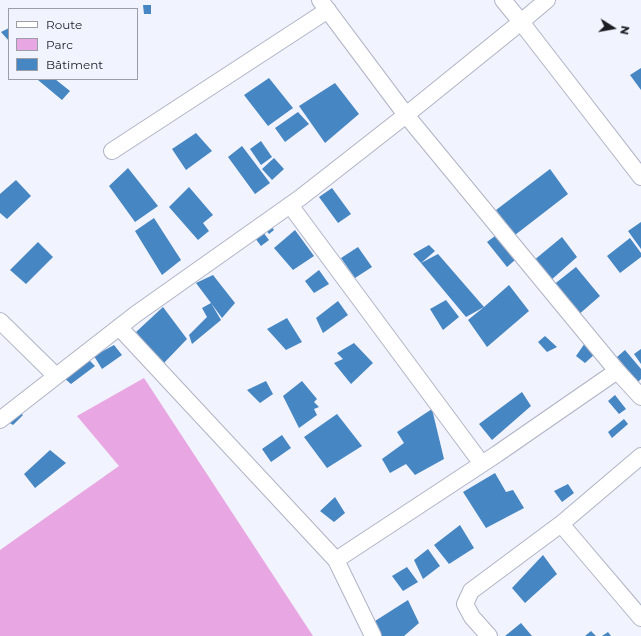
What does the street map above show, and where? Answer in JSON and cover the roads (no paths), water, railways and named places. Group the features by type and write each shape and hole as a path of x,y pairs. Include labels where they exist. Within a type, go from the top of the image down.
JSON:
{"street":[{"path":"502,0 521,22 641,178"},
{"path":"0,420 136,314 290,205 406,115 547,0"},
{"path":"112,151 324,5 406,115 617,371 641,397"},
{"path":"290,205 482,464"},
{"path":"0,321 56,376"},
{"path":"119,327 336,560 374,636"},
{"path":"336,560 482,464 617,371"},
{"path":"489,636 472,617 465,604 471,592 561,524 641,456"},
{"path":"561,524 641,618"}]}
